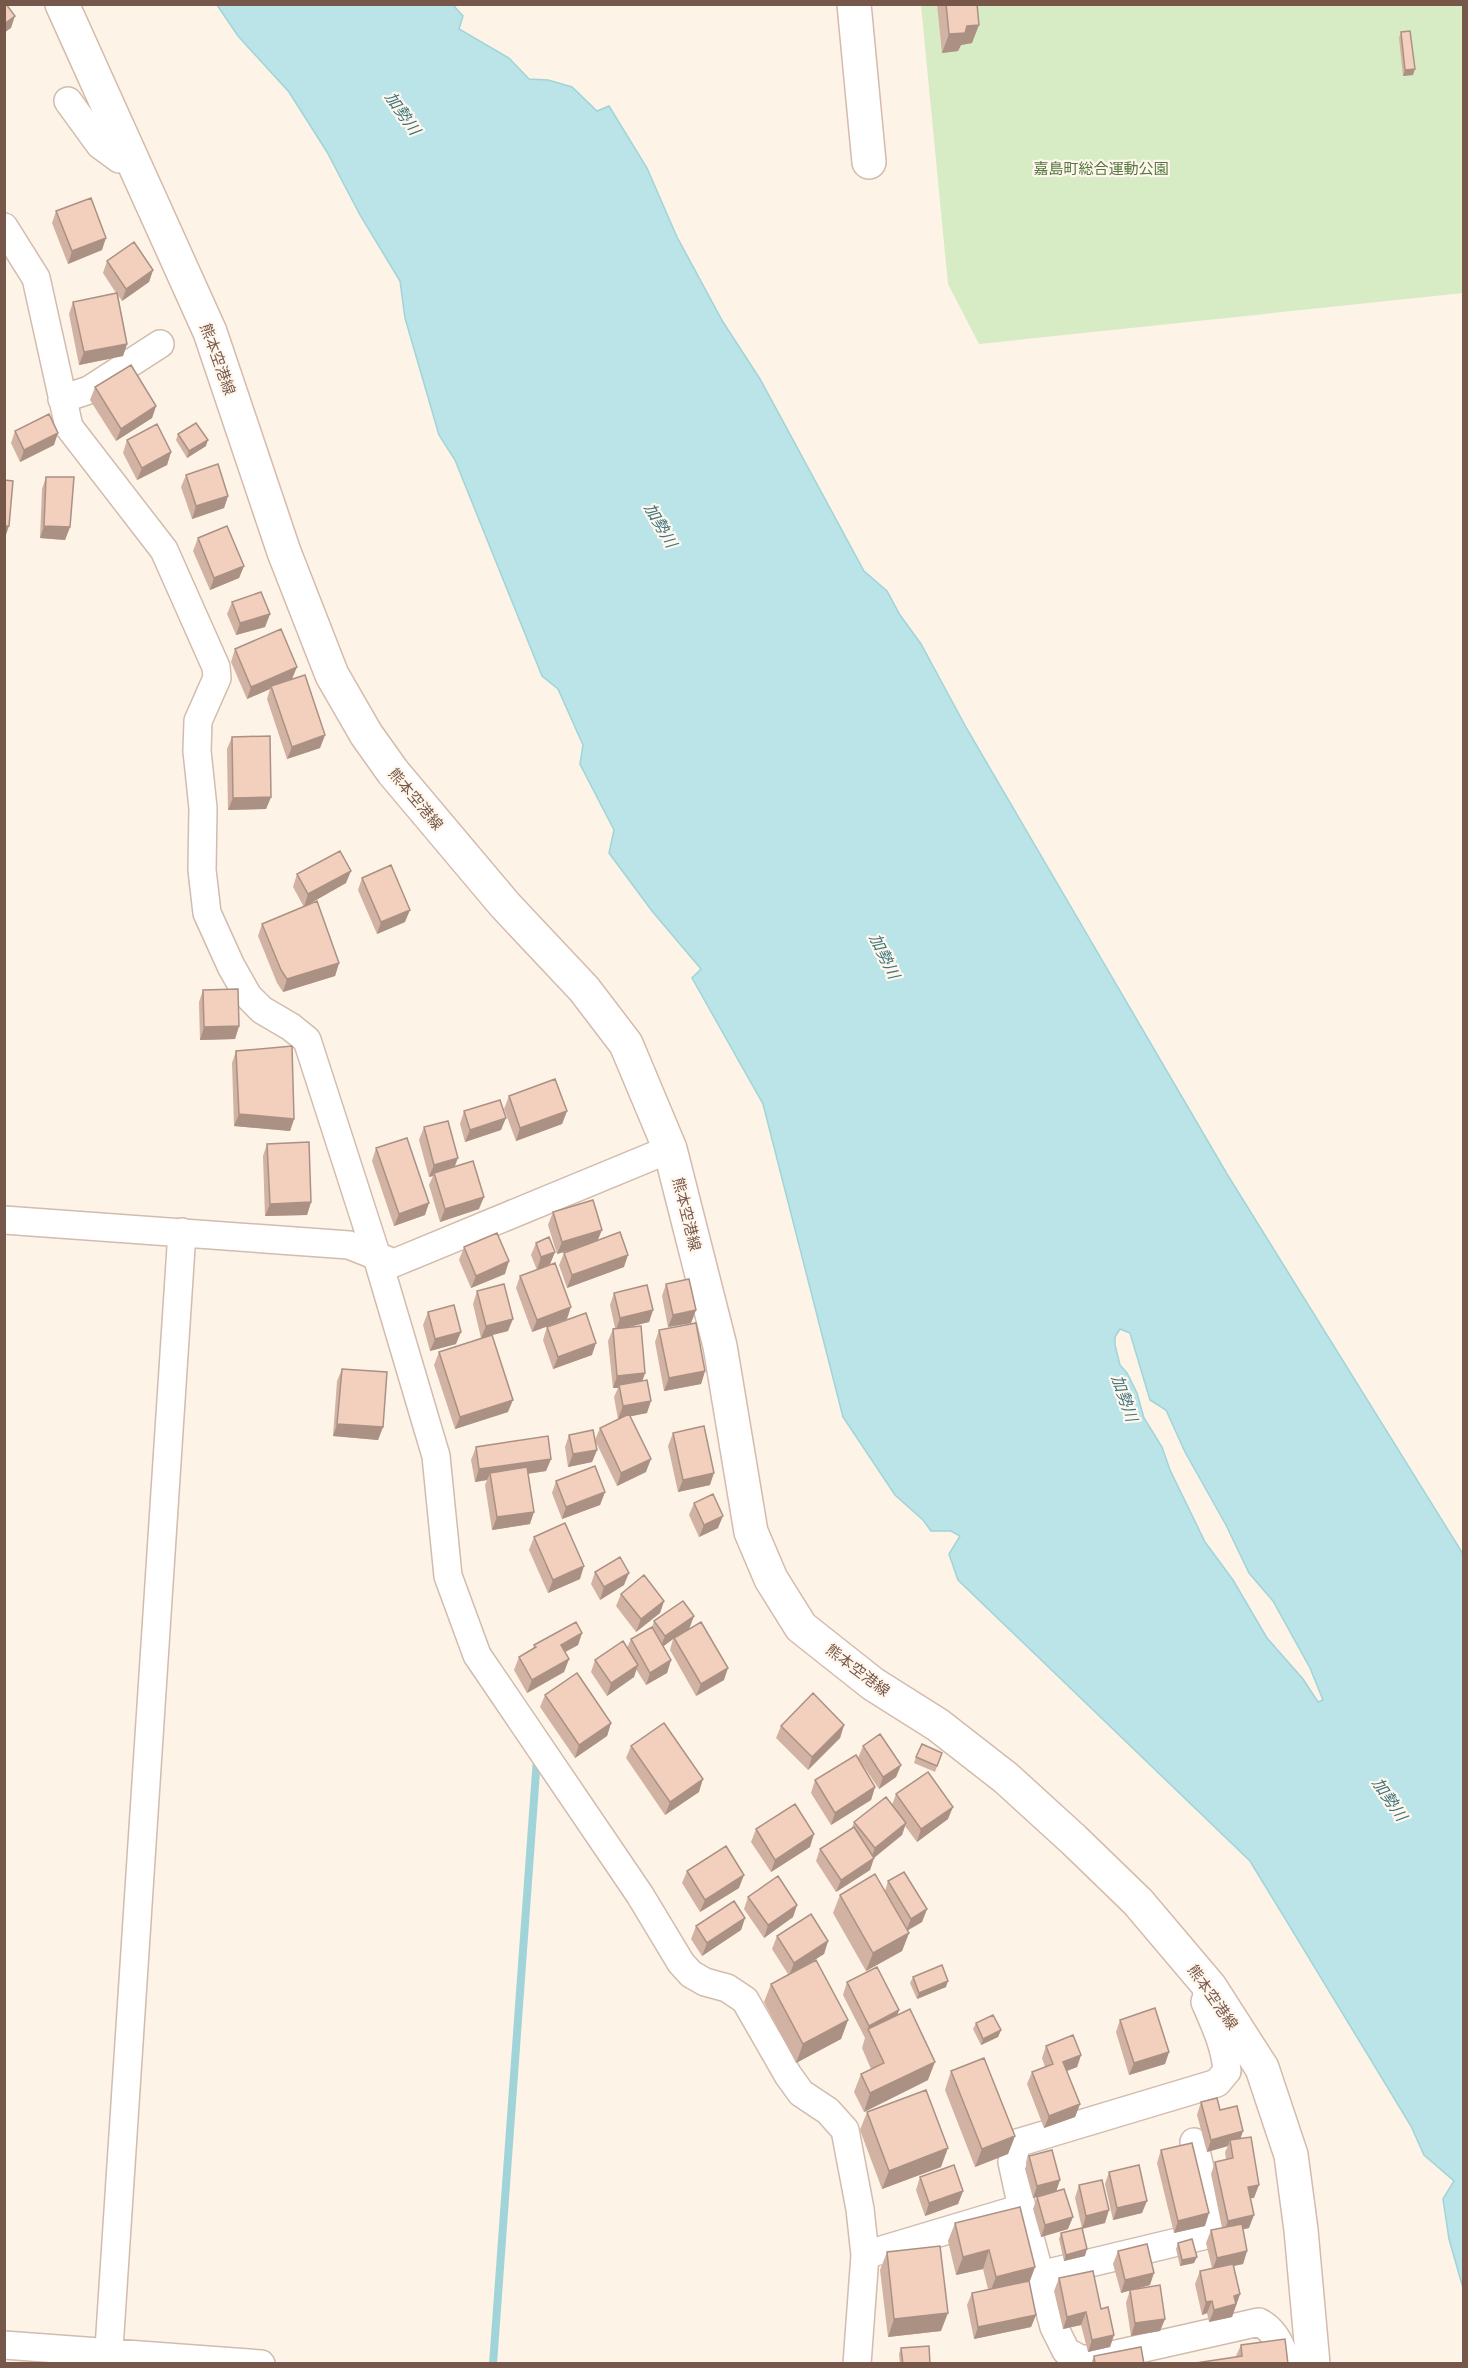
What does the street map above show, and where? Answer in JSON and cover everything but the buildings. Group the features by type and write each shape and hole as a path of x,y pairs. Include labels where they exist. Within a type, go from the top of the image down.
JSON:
{"main road":[{"name":"熊本空港線","path":"62,4 210,332 284,552 332,675 366,734 393,772 505,905 584,989 626,1044 670,1149 720,1346 751,1532 771,1579 801,1627 873,1684 938,1725 1006,1778 1138,1902 1210,1987 1262,2068 1291,2154 1301,2230 1313,2364"},
{"path":"854,4 869,162"}],"street":[{"path":"68,101 100,145 119,159 131,156"},
{"path":"4,227 36,278 69,427 164,550 216,667 217,678 198,721 196,751 202,808 202,870 207,913 231,966 248,996 262,1010 291,1027 307,1041 377,1257 436,1456 448,1576 477,1655 640,1895 681,1963 691,1974 705,1983 728,1988 745,2000 788,2075 801,2093 828,2111 845,2130 860,2209 865,2254 857,2364"},
{"path":"62,399 89,390 160,344"},
{"path":"4,1220 349,1245 394,1263 670,1149"},
{"path":"108,2358 182,1232"},
{"path":"1210,1987 1205,2002 1219,2032 1227,2071 1217,2083 1017,2143 1012,2162 1054,2327 1066,2351 1080,2359 1095,2359 1259,2322 1269,2327 1282,2347 1287,2364"},
{"path":"1040,2275 1215,2233 1194,2142"},
{"path":"865,2254 1022,2208"},
{"path":"4,2345 108,2358 261,2364"}],"green space":[{"name":"嘉島町総合運動公園","path":"921,5 1463,5 1463,293 979,344 948,284"}],"water":[{"name":"加勢川","path":"217,5 453,5 463,16 459,29 509,58 529,79 548,80 572,87 597,111 609,106 647,168 677,237 723,322 760,379 864,571 887,591 900,615 921,644 967,729 1227,1174 1463,1554 1463,2288 1449,2239 1443,2199 1454,2181 1424,2155 1411,2126 1250,1861 958,1580 949,1554 960,1536 951,1531 931,1531 923,1520 895,1495 843,1417 763,1104 692,978 701,969 652,911 609,853 614,830 580,764 583,745 558,689 542,676 455,460 439,435 405,318 400,281 360,215 327,152 289,92 238,36","holes":["1120,1329 1130,1333 1150,1400 1166,1410 1185,1452 1226,1525 1249,1573 1273,1601 1310,1668 1323,1700 1318,1702 1303,1679 1267,1638 1233,1580 1205,1542 1170,1470 1162,1447 1144,1418 1137,1393 1127,1373 1120,1365 1115,1337"]}],"waterway":[{"path":"493,2364 537,1758"}]}
